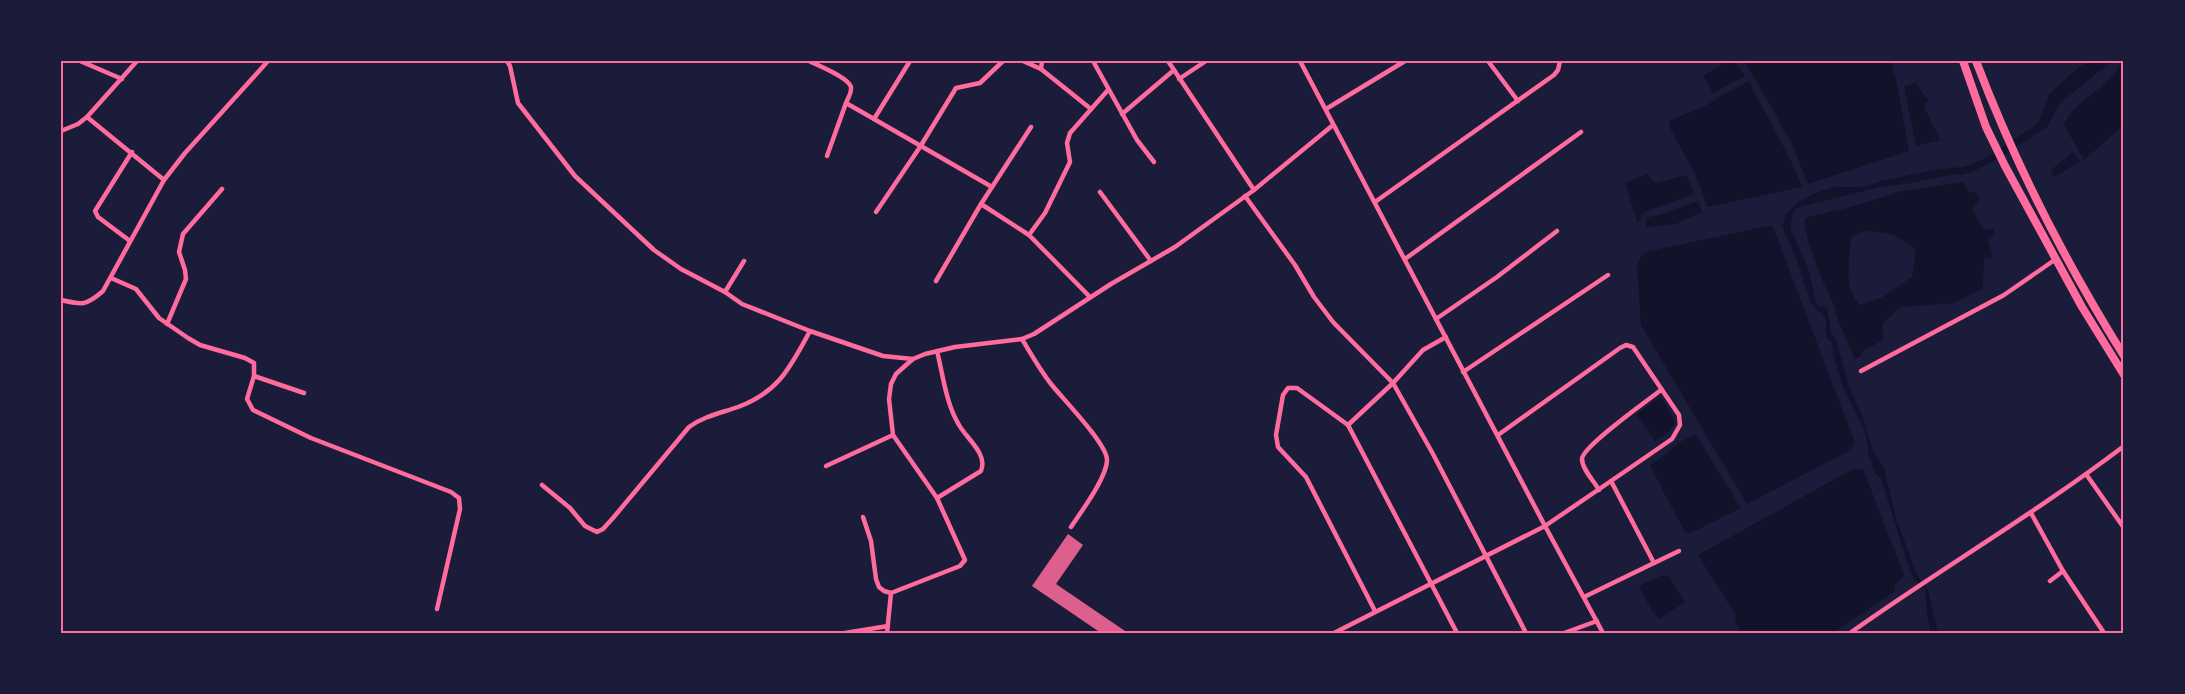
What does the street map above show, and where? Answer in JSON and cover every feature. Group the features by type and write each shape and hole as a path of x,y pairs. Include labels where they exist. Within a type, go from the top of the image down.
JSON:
{"highway":[{"path":"1963,61 1986,127 2005,166 2082,307 2124,375"},
{"path":"1976,61 2017,160 2061,246 2124,356"}],"street":[{"path":"80,61 122,79"},
{"path":"61,131 78,124 87,116 137,61"},
{"path":"61,300 85,304 92,301 103,291 164,180 198,138 268,61"},
{"path":"507,61 510,66 518,103 575,176 654,250 682,269 725,292 742,304 778,320 883,356 912,360"},
{"path":"809,61 843,78 850,85 851,90 827,156"},
{"path":"874,119 910,61"},
{"path":"876,212 920,147 956,88 980,83 1003,61"},
{"path":"1023,61 1040,69 1091,109"},
{"path":"1040,69 1042,61"},
{"path":"1093,61 1137,140 1154,162"},
{"path":"1168,61 1254,190"},
{"path":"1180,79 1206,61"},
{"path":"1300,61 1406,259 1463,372 1603,633"},
{"path":"1326,109 1405,61"},
{"path":"1488,61 1518,101"},
{"path":"1375,202 1554,75 1558,70 1560,61"},
{"path":"1122,114 1174,70"},
{"path":"1029,235 1045,213 1070,162 1067,143 1070,133 1108,90"},
{"path":"846,103 992,187"},
{"path":"87,116 164,180"},
{"path":"862,517 871,541 876,579 879,587 884,591 891,593 964,563 965,558 937,498 893,435 889,406 891,384 896,374 912,360 937,351 1022,339 1034,334 1175,247 1254,190 1333,125"},
{"path":"936,281 981,204 1031,127"},
{"path":"1406,259 1581,132"},
{"path":"130,241 98,217 95,211 132,152"},
{"path":"167,324 186,279 179,252 183,234 222,189"},
{"path":"1100,192 1151,261"},
{"path":"1245,196 1295,264 1314,298 1328,316 1393,383 1433,454 1526,633"},
{"path":"981,204 1029,235 1090,298"},
{"path":"1436,320 1556,231"},
{"path":"1861,371 2004,295 2056,259"},
{"path":"725,292 744,261"},
{"path":"1463,372 1608,275"},
{"path":"111,278 136,289 159,318 200,345 254,363 254,376 247,399 253,410 311,438 451,492 459,498 460,509 437,609"},
{"path":"542,485 570,508 585,526 597,532 603,529 689,427 704,417 740,406 760,397 783,377 810,330"},
{"path":"1348,424 1393,383 1423,350 1446,336"},
{"path":"1022,339 1051,383 1080,417 1106,453 1108,461 1102,478 1071,527"},
{"path":"1334,633 1545,526 1672,439 1680,425 1679,415 1633,347 1626,345 1498,435"},
{"path":"937,351 955,418 980,454 983,463 981,471 937,498"},
{"path":"254,376 304,393"},
{"path":"1375,611 1306,477 1281,452 1276,440 1283,395 1288,388 1296,388 1348,424 1457,633"},
{"path":"1599,490 1583,464 1582,457 1584,452 1661,390"},
{"path":"826,466 893,435"},
{"path":"1850,633 1926,580 2031,513 2124,446"},
{"path":"2086,474 2124,528"},
{"path":"1611,481 1654,563"},
{"path":"2031,513 2063,571 2104,633"},
{"path":"1584,597 1678,551"},
{"path":"2050,581 2063,571"},
{"path":"887,633 891,593"},
{"path":"1564,633 1597,621"},
{"path":"844,633 888,626"}],"shaded area":[{"path":"1727,61 1734,61 1745,76 1713,93 1703,76"},
{"path":"1891,61 1909,151 1808,184 1791,142 1745,62"},
{"path":"2089,61 2112,61 2060,103 2047,127 1991,163 1962,175 1955,174 1880,187 1799,207 1793,212 1790,228 1808,268 1817,305 1827,307 1831,333 1836,340 1850,389 1862,415 1873,450 1884,469 1897,521 1917,575 1928,590 1938,633 1931,633 1925,588 1914,579 1910,571 1881,478 1875,473 1869,455 1865,432 1843,387 1833,354 1832,343 1826,337 1826,319 1810,302 1797,260 1782,226 1787,213 1798,202 1818,192 1835,187 1863,187 1938,169 1964,167 1986,158 2039,123 2049,94 2078,68"},
{"path":"2124,62 2124,125 2084,160 2064,125 2073,111 2108,81"},
{"path":"1749,81 1802,187 1707,207 1696,177 1670,128 1669,121 1707,105"},
{"path":"1916,83 1928,100 1924,107 1940,140 1916,146 1904,86"},
{"path":"2073,152 2080,161 2054,177 2051,170"},
{"path":"1647,174 1655,183 1686,175 1695,194 1644,212 1641,215 1641,220 1637,222 1625,183"},
{"path":"1964,182 1968,192 1974,192 1979,197 1979,201 1972,208 1979,223 1986,230 1993,229 1995,234 1988,240 1993,257 1984,259 1983,288 1954,303 1901,307 1883,323 1883,340 1861,352 1861,356 1854,359 1811,249 1807,237 1805,218 1847,208 1903,191","holes":["1867,230 1894,235 1916,250 1912,277 1883,297 1860,305 1854,298 1849,282 1851,237"]},
{"path":"1698,201 1702,212 1676,224 1646,227 1646,218 1667,213"},
{"path":"1769,226 1773,227 1855,443 1851,450 1747,504 1641,325 1637,265 1643,254 1649,251"},
{"path":"1660,397 1673,417 1674,424 1669,432 1655,441 1636,415"},
{"path":"1694,435 1698,438 1741,508 1689,534 1685,532 1650,466 1680,442"},
{"path":"1853,469 1863,469 1904,575 1894,586 1895,591 1833,633 1741,633 1736,624 1735,614 1698,555"},
{"path":"1663,575 1669,577 1685,602 1659,619 1639,586"}],"building":[{"path":"1068,534 1083,545 1056,584 1128,633 1101,633 1032,586"}]}
